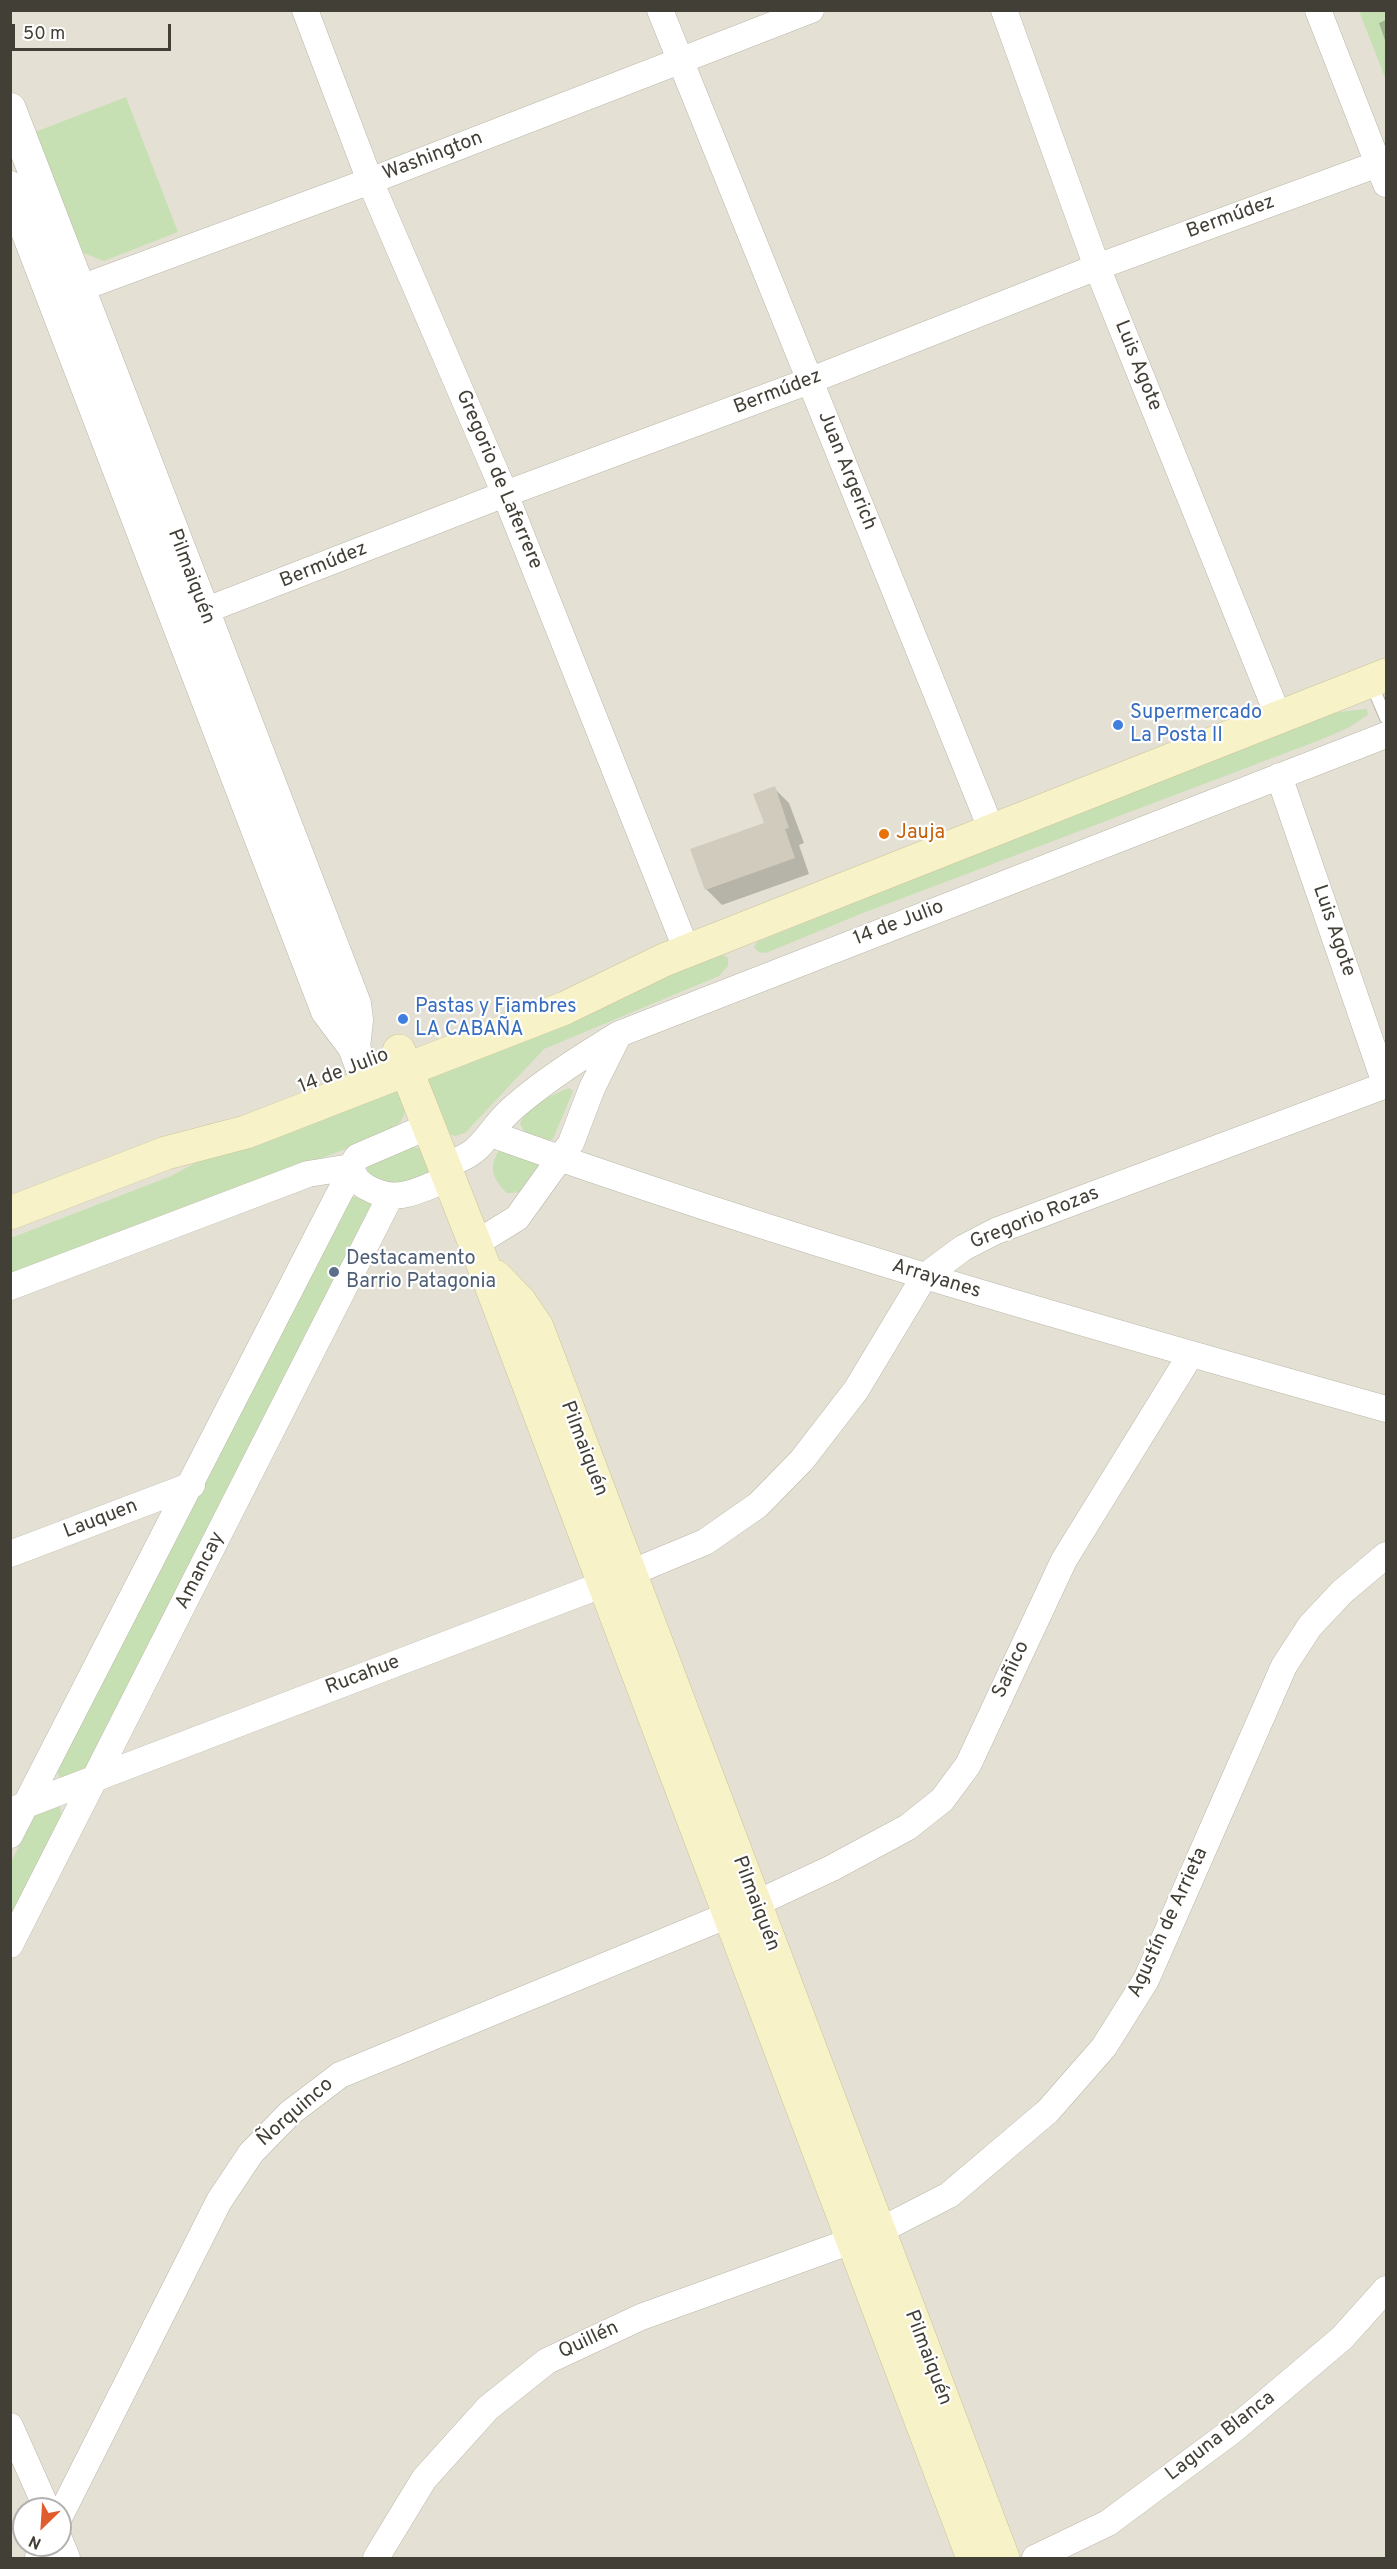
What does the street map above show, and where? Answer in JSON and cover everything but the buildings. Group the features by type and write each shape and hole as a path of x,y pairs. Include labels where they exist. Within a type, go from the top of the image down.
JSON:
{"main road":[{"name":"14 de Julio","path":"10,1213 166,1153 224,1117 361,1066 403,1060 573,984 676,955 1378,678"},
{"name":"Pilmaiquén","path":"403,1060 479,1254 520,1302 537,1327 617,1579 866,2236 1003,2559"},
{"name":"Pilmaiquén","path":"866,2236 973,2559"}],"street":[{"name":"Gregorio de Laferrere","path":"305,10 370,181 505,494 676,955"},
{"name":"Juan Argerich","path":"660,10 992,831"},
{"name":"Washington","path":"67,293 370,181 811,10"},
{"name":"Luis Agote","path":"1004,10 1097,267 1279,718"},
{"path":"1318,10 1382,174"},
{"name":"Pilmaiquén","path":"10,109 67,293 191,617 355,1004 361,1066"},
{"name":"Bermúdez","path":"191,617 505,494 809,381 1097,267 1382,174"},
{"name":"Pilmaiquén","path":"10,187 67,293"},
{"name":"14 de Julio","path":"390,1197 404,1196 465,1160 479,1148 511,1109 560,1071 619,1034 1386,735"},
{"name":"Luis Agote","path":"1279,776 1386,1086"},
{"path":"479,1254 517,1218 571,1143 592,1088 619,1034"},
{"name":"Gregorio Rozas","path":"617,1579 705,1542 758,1505 802,1460 856,1390 924,1277 963,1248 996,1231 1386,1086"},
{"path":"10,1835 18,1809 192,1485 352,1172 357,1157 429,1126"},
{"name":"Arrayanes","path":"491,1134 924,1277 1386,1409"},
{"path":"352,1172 362,1185 390,1197"},
{"path":"10,1287 308,1174 352,1172"},
{"name":"Amancay","path":"10,1945 390,1197"},
{"name":"Sañico","path":"742,1909 832,1868 908,1827 942,1800 968,1764 1064,1560 1191,1354"},
{"name":"Lauquen","path":"10,1554 192,1485"},
{"name":"Agustín de Arrieta","path":"866,2236 949,2195 1047,2111 1104,2048 1146,1980 1284,1666 1310,1626 1334,1600 1386,1556"},
{"name":"Rucahue","path":"18,1809 617,1579"},
{"name":"Ñorquinco","path":"70,2497 219,2201 251,2153 290,2113 340,2075 742,1909"},
{"name":"Quillén","path":"376,2559 424,2479 488,2408 547,2361 641,2317 866,2236"},
{"name":"Laguna Blanca","path":"1035,2559 1108,2523 1233,2431 1342,2338 1386,2289"},
{"path":"10,2426 42,2497"}],"lane":[{"path":"1378,678 1386,718"}],"shaded area":[{"path":"11,11 1386,11 1386,2558 11,2558"}],"green space":[{"path":"1359,11 1386,11 1386,80"},
{"path":"126,97 178,232 104,261 83,253 35,132"},
{"path":"1367,709 1368,715 1348,728 1320,740 858,915 766,953 759,952 754,947 757,942 1210,760 1338,712"},
{"path":"719,953 728,958 728,966 719,976 544,1049 465,1133 455,1136 444,1132 429,1087 429,1076"},
{"path":"398,1085 405,1112 399,1123 386,1134 11,1274 11,1238 171,1176 242,1138"},
{"path":"569,1088 573,1091 553,1139 543,1142 524,1131 520,1124 533,1107"},
{"path":"410,1146 424,1150 429,1171 424,1178 382,1187 366,1171 368,1165"},
{"path":"500,1149 541,1164 526,1192 507,1193 498,1183 493,1167"},
{"path":"363,1196 373,1205 85,1777 65,1781 59,1777 57,1770 351,1197"},
{"path":"53,1802 60,1806 62,1821 11,1922 11,1862 37,1810"}],"place":[{"name":"Supermercado La Posta II","path":"1118,725"},
{"name":"Jauja","path":"884,834"},
{"name":"Pastas y Fiambres LA CABAÑA","path":"403,1019"},
{"name":"Destacamento Barrio Patagonia","path":"334,1272"}]}
